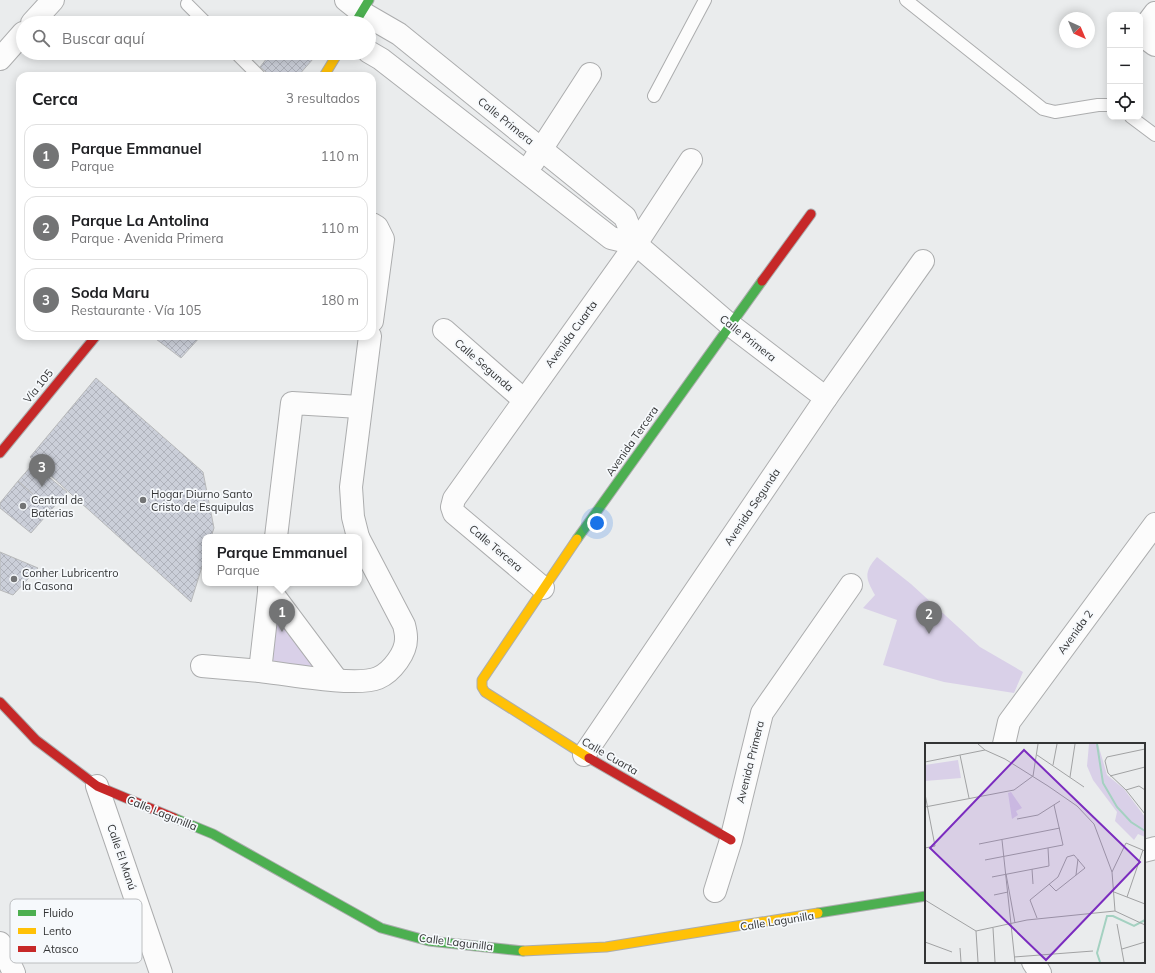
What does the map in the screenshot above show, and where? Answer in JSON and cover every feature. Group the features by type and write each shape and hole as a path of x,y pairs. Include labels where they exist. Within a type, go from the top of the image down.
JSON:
{"street":[{"path":"38,16 53,0"},
{"name":"Calle Primera","path":"358,9 369,16"},
{"path":"1143,30 1155,13"},
{"name":"Calle Primera","path":"376,20 399,34 625,217 636,244"},
{"path":"1143,36 1155,45"},
{"path":"0,59 16,41"},
{"name":"Calle Primera","path":"376,56 611,238 636,244 730,324 826,398"},
{"path":"326,72 334,60"},
{"path":"525,172 590,74"},
{"name":"Avenida Cuarta","path":"452,507 454,499 636,244 691,160"},
{"name":"Avenida Tercera","path":"482,687 482,680 543,588 730,324 811,214"},
{"path":"376,226 384,239 376,294"},
{"name":"Avenida Segunda","path":"584,755 826,398 923,261"},
{"name":"Calle Segunda","path":"444,330 524,400"},
{"name":"Vía 105","path":"0,453 93,340"},
{"path":"358,534 353,518 351,487 369,340"},
{"path":"276,534 292,403 360,407"},
{"name":"Calle Tercera","path":"452,507 454,512 543,588"},
{"name":"Avenida 2","path":"1004,743 1009,722 1155,524"},
{"path":"202,666 337,680 361,681 378,678 391,669 401,655 407,638 404,625 362,544"},
{"name":"Avenida Primera","path":"715,891 730,840 762,713 851,585"},
{"path":"270,586 337,680"},
{"path":"260,671 270,586"},
{"name":"Calle Cuarta","path":"482,687 485,692 584,755 730,840"},
{"name":"Calle Lagunilla","path":"0,702 36,740 97,786 213,834 381,928 429,941 524,951 606,947 925,896"},
{"name":"Calle El Manú","path":"97,786 136,899"},
{"path":"1145,850 1155,848"},
{"name":"Calle El Manú","path":"142,917 161,973"},
{"path":"0,943 14,973"},
{"path":"1034,963 1040,973"}],"lane":[{"path":"654,96 705,0"},
{"path":"906,0 1043,109 1055,112 1098,105 1107,106"},
{"path":"187,4 199,16"},
{"path":"243,60 254,72"},
{"path":"1135,120 1155,135"}],"shaded area":[{"path":"877,557 911,584 980,647 1023,672 1014,693 944,682 883,665 897,620 863,608 875,595 869,584 867,575 870,567"},
{"path":"273,599 324,670 265,664"}],"building":[{"path":"266,60 312,60 302,72 266,72 260,67"},
{"path":"157,340 197,340 181,358"},
{"name":"Hogar Diurno Santo Cristo de Esquipulas","path":"96,378 203,472 214,528 212,534 202,534 202,567 191,602 30,457"},
{"path":"33,464 67,492 51,510 18,481"},
{"name":"Central de Baterias","path":"18,481 51,510 31,533 0,508 0,503"},
{"name":"Conher Lubricentro la Casona","path":"0,552 38,568 13,595 0,590"}],"traffic: fast":[{"path":"359,16 369,0"},
{"path":"577,539 762,281"},
{"path":"174,818 213,834 381,928 429,941 523,951"},
{"path":"818,913 925,896"}],"traffic: slow":[{"path":"326,72 334,60"},
{"path":"577,539 482,680 482,687 485,692 589,758"},
{"path":"523,951 606,947 818,913"}],"traffic: jam":[{"path":"762,281 811,214"},
{"path":"0,453 93,340"},
{"path":"0,702 36,740 97,786 174,818"},
{"path":"589,758 731,840"}],"place":[{"name":"Soda Maru","path":"42,487"},
{"name":"Hogar Diurno Santo Cristo de Esquipulas","path":"143,500"},
{"name":"Central de Baterias","path":"23,506"},
{"name":"Conher Lubricentro la Casona","path":"14,579"},
{"name":"Parque Emmanuel","path":"282,632"},
{"name":"Parque La Antolina","path":"929,634"}]}
